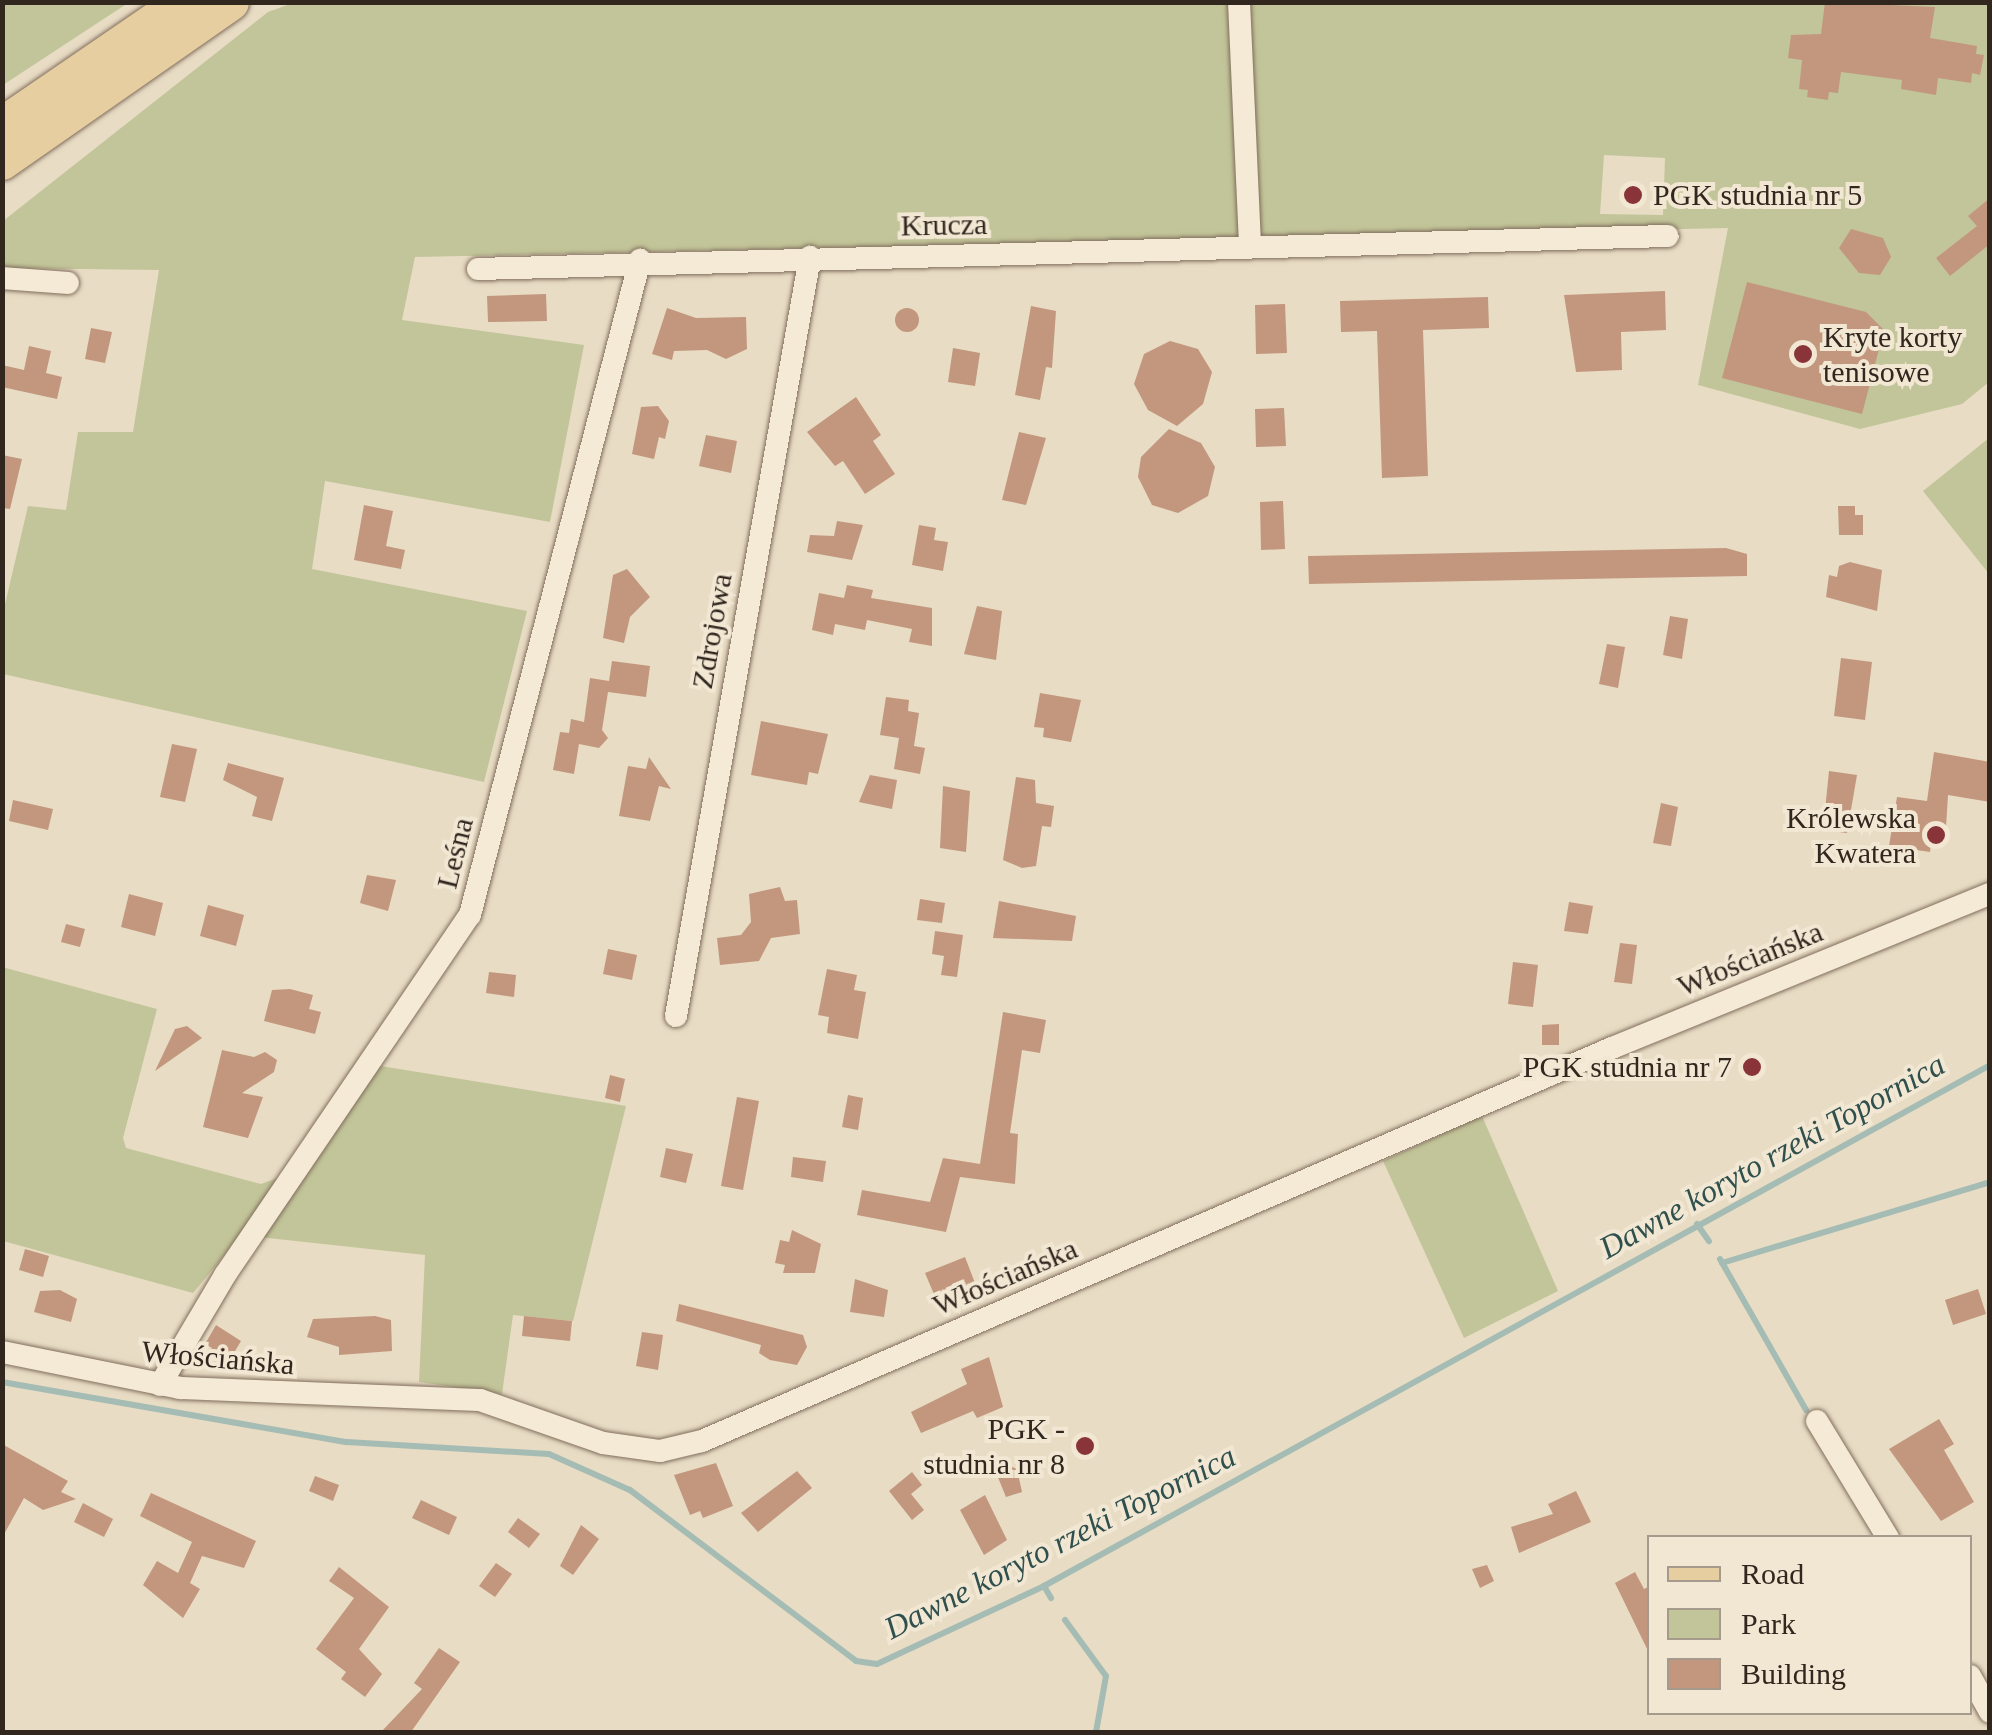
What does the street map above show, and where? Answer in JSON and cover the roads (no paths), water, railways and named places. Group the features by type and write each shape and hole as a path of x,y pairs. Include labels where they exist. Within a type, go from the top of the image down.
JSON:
{"main road":[{"path":"2,124 180,2"},
{"path":"2,162 232,2"}],"street":[{"path":"1240,2 1250,244"},
{"name":"Krucza","path":"478,269 640,260 1668,236"},
{"name":"Zdrojowa","path":"676,1016 810,257"},
{"name":"Leśna","path":"160,1386 225,1275 470,915 640,260"},
{"path":"2,278 68,283"},
{"name":"Włościańska","path":"2,1352 160,1386 467,1398 632,1451 702,1440 1612,1048 1990,894"},
{"path":"1818,1422 1886,1535"},
{"path":"1972,1680 1990,1712"}],"waterway":[{"name":"Dawne koryto rzeki Topornica","path":"2,1382 347,1442 549,1454 630,1490 856,1661 877,1664 1044,1586 1990,1065"},
{"path":"1722,1263 1990,1182"},
{"path":"1697,1224 1709,1241"},
{"path":"1720,1259 1806,1410"},
{"path":"1044,1586 1051,1598"},
{"path":"1065,1620 1106,1676 1096,1732"}],"place":[{"name":"PGK studnia nr 5","path":"1633,195"},
{"name":"Kryte korty tenisowe","path":"1803,354"},
{"name":"Królewska Kwatera","path":"1936,835"},
{"name":"PGK studnia nr 7","path":"1752,1067"},
{"name":"PGK - studnia nr 8","path":"1085,1446"}]}
